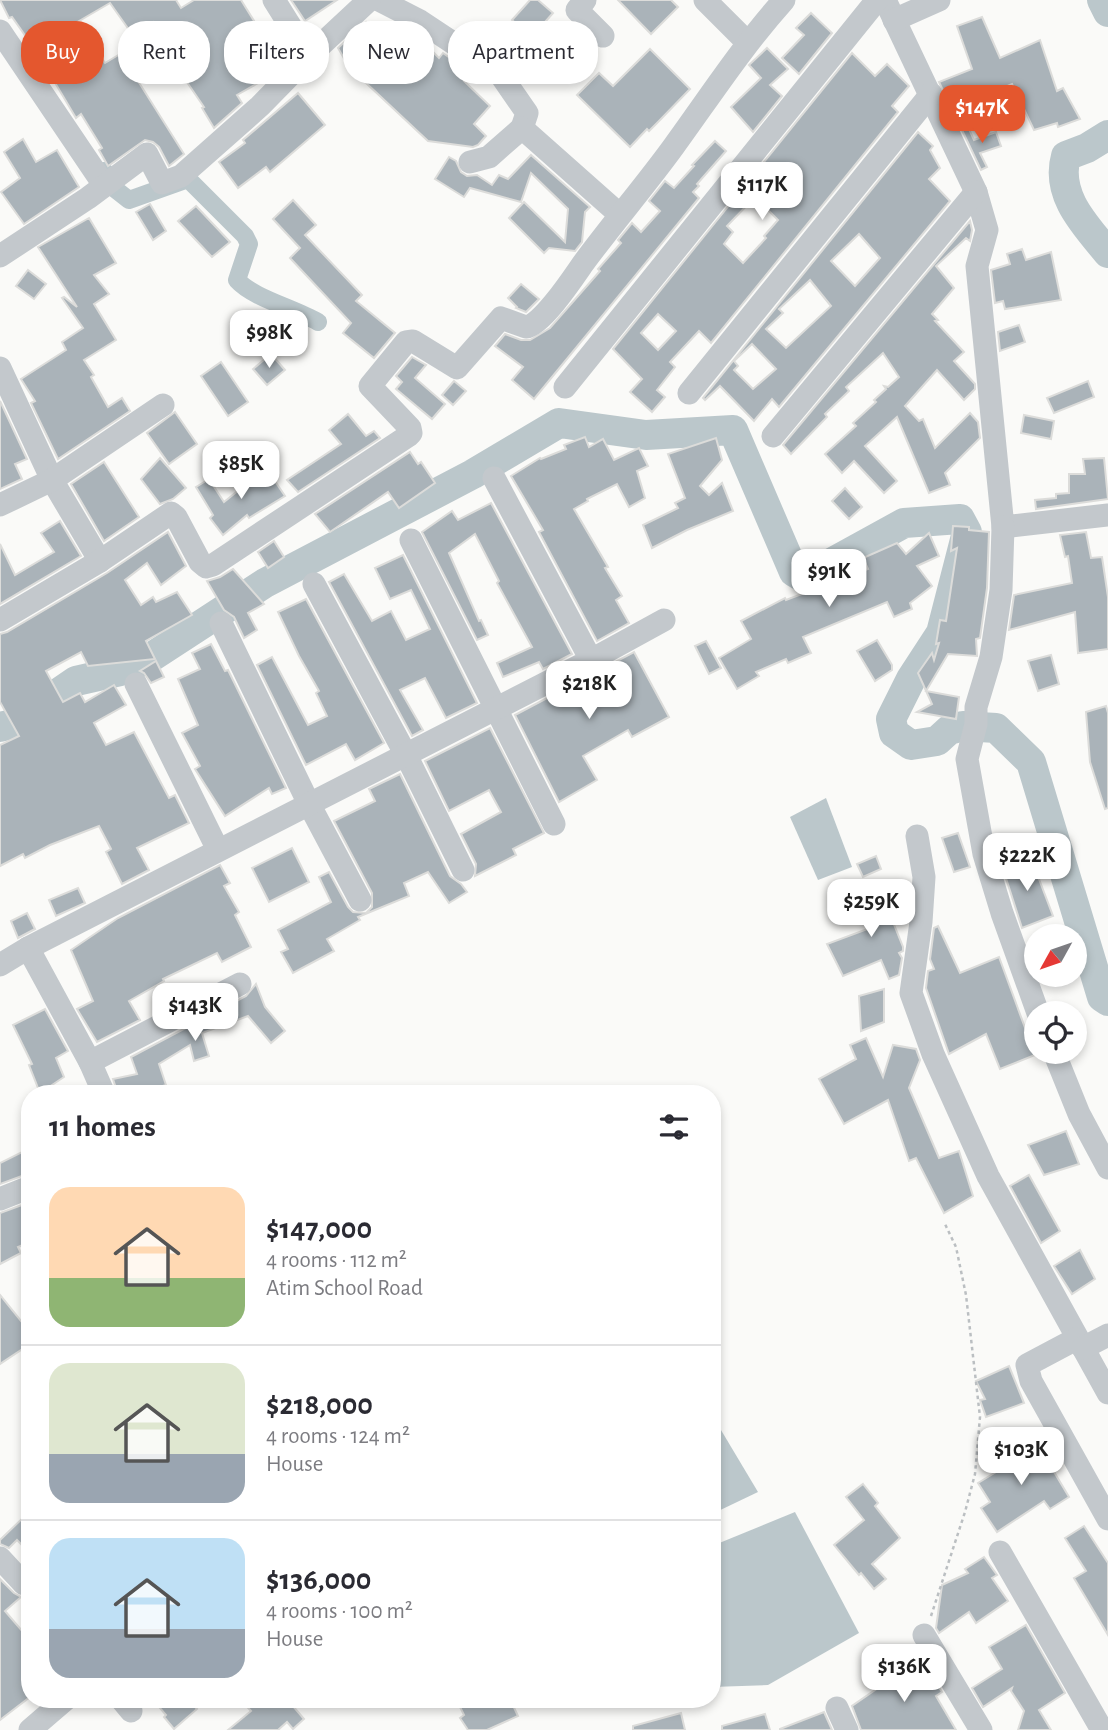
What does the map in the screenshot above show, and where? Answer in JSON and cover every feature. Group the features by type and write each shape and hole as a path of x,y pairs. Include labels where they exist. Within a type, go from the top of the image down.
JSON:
{"street":[{"path":"274,0 287,21"},
{"path":"329,37 369,0"},
{"path":"379,0 420,21 500,74 527,113 522,128 489,157 470,162"},
{"path":"585,0 577,10 603,36"},
{"path":"705,0 747,42"},
{"path":"0,620 100,561 171,513 176,517 200,562 206,567 213,565 408,436 411,433 410,428 370,386 405,342 413,341 457,368 501,318 531,327 564,290 672,148 747,42 784,0"},
{"path":"565,387 877,0"},
{"path":"939,0 890,10 976,192 987,230 976,265 1003,527 1001,590 991,657 976,707 974,734 967,759 985,854 1002,913 1034,1001"},
{"path":"0,31 109,182"},
{"path":"0,256 147,154 162,183 181,176 282,84"},
{"path":"689,393 931,94"},
{"path":"522,128 619,215"},
{"path":"773,436 976,192"},
{"path":"0,368 52,480 100,561"},
{"path":"0,505 52,480 163,405"},
{"path":"494,478 591,660"},
{"path":"1003,527 1108,515"},
{"path":"411,540 554,824"},
{"path":"314,584 406,755 463,870"},
{"path":"0,965 28,948 664,620"},
{"path":"220,623 309,804 360,900"},
{"path":"136,684 218,850"},
{"path":"917,836 924,877 911,993 933,1054 988,1176 1108,1393"},
{"path":"28,948 100,1085"},
{"path":"90,1062 240,984"},
{"path":"1059,1064 1079,1114 1108,1168"},
{"path":"0,1199 21,1190"},
{"path":"1108,1335 1079,1343 1027,1365 1031,1381 1108,1519"},
{"path":"1000,1552 1102,1730"},
{"path":"0,1558 21,1579"},
{"path":"924,1635 981,1730"},
{"path":"30,1730 56,1708"},
{"path":"836,1709 847,1730"}],"path":[{"path":"924,1635 954,1549 975,1474 979,1417 966,1295 956,1247 945,1224"}],"shaded area":[{"path":"826,798 852,867 818,880 790,817"},
{"path":"721,1430 758,1492 721,1510"},
{"path":"795,1512 859,1633 768,1685 721,1687 721,1542"}],"building":[{"path":"0,0 176,0 181,8 194,0 241,0 254,21 224,21 224,84 256,84 237,95 242,103 214,128 188,84 210,84 210,21 123,21 110,3 79,21 21,21 21,30 12,17 9,18"},
{"path":"291,0 337,0 305,21"},
{"path":"530,0 538,0 553,13 546,21 512,20"},
{"path":"618,0 671,0 678,7 651,34"},
{"path":"811,13 832,33 799,74 782,58 804,35 796,28"},
{"path":"982,17 1000,58 1040,40 1057,91 1063,88 1080,119 1058,127 1057,123 1034,130 1012,84 952,109 939,82 972,69 957,26"},
{"path":"343,43 343,57 338,48"},
{"path":"767,48 788,69 770,85 782,96 753,132 731,107 761,78 749,65"},
{"path":"650,49 690,89 630,147 577,95 588,84 598,84 599,73 613,86"},
{"path":"434,53 439,58 443,53 448,57 448,84 467,84 490,106 474,124 486,136 473,147 428,141 367,84 434,84"},
{"path":"852,53 875,76 887,64 909,86 892,106 898,112 711,343 699,331 670,362 675,367 657,390 665,397 652,412 630,392 642,379 613,349","holes":["755,197 778,220 743,263 724,244 733,232 727,226","658,314 676,331 658,350 641,333"]},
{"path":"118,55 118,84 140,84 184,154 169,166 159,147 145,140 108,166 99,150 102,148 81,114 76,118 56,84 104,84 104,61"},
{"path":"298,93 325,125 270,172 266,167 238,188 219,162 245,143 243,140"},
{"path":"968,127 974,140 996,132 1001,146 980,153 987,167 981,170 962,130"},
{"path":"918,132 933,146 930,150 940,168 929,179 950,201 779,407 772,399 754,421 720,386 705,400 703,398","holes":["859,234 880,258 855,286 831,261","810,280 831,306 786,348 766,329 783,313 779,309","752,344 776,369 753,389 734,370 738,366 734,361"]},
{"path":"23,139 36,162 57,150 79,187 24,224 1,192 20,178 4,152"},
{"path":"715,141 726,151 697,184 699,186 693,192 699,198 534,399 512,380 523,367 495,346 505,334 521,340 530,340 550,328 600,271 598,269 621,243 618,240 632,223 641,232 660,211 649,201 665,181 674,188"},
{"path":"531,155 590,207 585,212 582,242 575,251 549,248 544,253 509,218 524,202 565,242 568,209 531,173 521,202 470,188 464,197 435,179 449,157 456,161 461,172 467,176 477,175 492,185 499,175 508,179"},
{"path":"293,200 316,225 305,235 362,295 356,301 395,333 374,358 343,333 351,323 290,258 300,248 273,219"},
{"path":"150,204 166,231 153,240 136,212"},
{"path":"196,206 230,242 212,257 178,221"},
{"path":"89,218 116,263 94,275 109,294 94,304 116,340 84,360 108,407 122,398 130,411 58,459 31,403 35,401 21,379 66,350 62,342 83,328 62,298 77,307 38,247"},
{"path":"970,221 970,241 966,238 936,266 954,288 932,314 938,320 935,321 964,352 954,361 975,384 975,389 964,400 937,370 905,406 919,421 923,419 935,448 970,413 978,422 980,438 945,473 950,485 929,493 897,417 865,446 897,481 884,493 854,461 842,473 825,454 856,426 853,423 876,402 874,400 886,389 884,386 888,387 899,377 883,353 846,387 849,391 791,454 783,445"},
{"path":"1022,249 1026,260 1051,252 1061,300 1005,309 1003,301 995,303 991,270 1010,264 1007,254"},
{"path":"28,270 46,284 34,299 16,286"},
{"path":"521,284 539,299 526,312 516,308 508,298"},
{"path":"1019,325 1025,342 1000,351 998,332"},
{"path":"271,354 285,370 267,385 253,369"},
{"path":"412,357 426,365 415,378 445,404 432,419 396,389 402,382 396,376"},
{"path":"221,362 248,402 228,416 201,376"},
{"path":"454,381 466,391 453,405 442,395"},
{"path":"1088,381 1094,397 1054,413 1047,398"},
{"path":"0,401 27,459 15,464 22,479 0,489"},
{"path":"175,412 197,444 169,464 147,433"},
{"path":"348,414 366,436 374,431 380,438 298,492 287,480 341,444 329,430"},
{"path":"1024,415 1054,421 1051,439 1021,433"},
{"path":"585,437 589,447 603,439 614,460 639,448 648,466 637,471 645,498 629,507 617,484 587,499 588,501 574,509 622,596 616,600 629,623 597,641 539,532 543,530 511,476 540,458 566,449 564,445"},
{"path":"716,438 722,460 700,486 709,495 722,483 733,511 652,548 643,525 678,508 675,503 685,498 668,454"},
{"path":"410,452 418,464 421,462 435,483 399,508 388,492 330,532 315,514"},
{"path":"160,458 186,488 173,499 160,504 141,479"},
{"path":"1104,458 1108,499 1036,509 1035,500 1056,498 1056,494 1069,493 1069,474 1085,474 1083,459"},
{"path":"104,462 139,517 104,541 71,484"},
{"path":"266,468 285,496 249,518 247,515 223,535 210,518 213,515 196,487 209,479 224,502"},
{"path":"845,488 862,507 849,519 832,501"},
{"path":"491,503 572,654 543,669 539,662 503,677 497,663 532,647 497,583 499,581 475,534 449,553 479,621 481,620 488,635 477,640 422,532 452,511 458,520"},
{"path":"60,521 81,556 0,604 0,544 15,575 54,552 41,533"},
{"path":"953,526 989,532 987,588 980,638 976,639 977,656 948,654 926,691 918,673 932,653 934,660 939,643 936,644 940,620 946,621 957,548 951,551"},
{"path":"168,532 186,566 161,585 147,563 125,580 141,605 153,597 156,602 177,592 192,615 146,641 155,659 88,666 81,652 46,671 63,702 80,693 85,702 114,685 126,705 94,723 106,745 134,732 169,798 175,795 189,823 137,848 149,870 122,884 106,852 111,849 99,826 25,858 23,854 0,866 0,745 19,736 0,702 0,634 107,573"},
{"path":"1086,532 1091,558 1102,557 1108,597 1108,649 1078,653 1075,612 1009,630 1014,595 1072,583 1068,556 1065,557 1060,535"},
{"path":"929,533 939,556 917,566 932,586 910,603 912,609 894,617 887,602 803,637 811,653 788,663 786,659 756,672 759,676 737,689 719,658 751,639 741,621 785,598 786,600 868,569 863,558 897,543 906,554"},
{"path":"274,541 284,557 268,568 258,552"},
{"path":"403,555 477,703 446,718 425,678 400,690 423,730 412,736 329,582 344,574 372,621 391,611 406,640 430,629 411,590 390,599 375,568"},
{"path":"233,569 264,604 248,613 257,630 244,638 234,617 224,610 207,581"},
{"path":"306,599 384,743 355,760 346,744 306,765 257,665 272,657 308,725 327,716 316,693 319,691 278,612"},
{"path":"877,640 892,665 892,670 875,681 857,651"},
{"path":"706,641 721,668 709,674 695,646"},
{"path":"211,644 225,671 228,670 286,788 272,794 269,788 225,816 195,769 200,766 182,733 198,725 178,679 200,669 192,653"},
{"path":"634,652 669,717 632,737 628,730 583,756 597,780 559,802 515,715"},
{"path":"1051,655 1059,684 1038,691 1028,661"},
{"path":"156,661 164,677 151,683 140,671"},
{"path":"926,691 959,697 956,719 917,712 932,704"},
{"path":"1106,706 1108,808 1105,809 1090,762 1086,712"},
{"path":"490,728 544,833 513,849 516,855 475,876 476,864 461,834 501,812 489,790 449,811 425,761"},
{"path":"400,774 450,876 467,892 449,903 428,872 404,883 409,896 358,917 360,920 327,939 334,951 293,973 281,952 288,949 278,930 331,902 319,877 329,872 353,912 366,913 372,907 372,893 334,821 375,801 369,789"},
{"path":"958,833 970,867 954,872 942,838"},
{"path":"292,848 309,882 269,902 252,868"},
{"path":"876,856 881,869 863,877 857,864"},
{"path":"1031,858 1053,916 1032,924 1024,924 1022,928 1003,869"},
{"path":"220,865 230,883 224,886 239,912 235,915 251,947 222,962 217,953 163,979 164,981 129,1001 140,1020 97,1042 77,1009 93,1001 71,950 118,918"},
{"path":"877,882 903,947 903,951 899,953 902,958 899,975 889,979 881,960 843,976 827,944 873,927 859,890"},
{"path":"78,888 85,903 56,916 49,900"},
{"path":"27,913 35,929 18,938 11,921"},
{"path":"938,926 960,973 999,957 1024,1025 1024,1059 1000,1069 986,1034 949,1054 926,988 928,971 934,969 930,959 934,928"},
{"path":"256,984 265,1007 285,1031 271,1043 248,1016 202,1033 209,1056 194,1061 190,1045 159,1064 166,1085 115,1085 113,1079 137,1074 131,1057 246,996"},
{"path":"884,989 884,1022 861,1031 859,996"},
{"path":"45,1009 68,1051 56,1058 64,1077 52,1085 37,1085 29,1065 32,1064 13,1025"},
{"path":"866,1038 883,1077 893,1045 916,1049 920,1060 909,1088 939,1158 959,1151 973,1196 944,1213 916,1158 909,1161 888,1100 844,1124 819,1079 856,1059 850,1045"},
{"path":"1066,1131 1079,1164 1044,1175 1028,1145"},
{"path":"21,1152 21,1176 0,1184 0,1163"},
{"path":"1029,1175 1060,1231 1041,1243 1010,1186"},
{"path":"21,1205 21,1246 18,1247 21,1253 0,1264 0,1213"},
{"path":"1080,1250 1095,1279 1072,1294 1054,1266"},
{"path":"0,1295 21,1321 21,1350 0,1364"},
{"path":"1009,1366 1024,1403 986,1417 980,1400 985,1399 976,1381"},
{"path":"1035,1440 1069,1497 1050,1509 1044,1501 997,1532 981,1508 990,1502 978,1483 1019,1458 1015,1452"},
{"path":"863,1484 878,1503 875,1506 900,1538 872,1564 886,1579 874,1589 834,1545 864,1520 846,1497"},
{"path":"21,1520 21,1544 17,1540 9,1548 0,1544 0,1540"},
{"path":"1084,1526 1108,1563 1108,1635 1074,1578 1086,1571 1065,1538"},
{"path":"984,1557 997,1575 992,1578 1008,1601 976,1623 969,1612 939,1633 936,1628 942,1585 968,1573 965,1569"},
{"path":"0,1579 21,1597 5,1611 21,1630 21,1704 0,1720"},
{"path":"1026,1625 1065,1693 1039,1710 1051,1730 1018,1730 1024,1711 1011,1691 1012,1688 983,1707 972,1688 1002,1669 989,1647"},
{"path":"920,1659 942,1692 936,1696 956,1730 861,1730 852,1706"},
{"path":"160,1708 197,1709 174,1729 164,1717 166,1715"},
{"path":"248,1708 295,1708 304,1719 293,1729 287,1722 278,1730 228,1730 251,1711"},
{"path":"460,1708 514,1708 518,1716 487,1730 468,1730 460,1718 464,1715"},
{"path":"824,1712 832,1730 780,1730 780,1729"},
{"path":"681,1713 685,1730 633,1730 633,1726"},
{"path":"765,1714 770,1730 722,1730 722,1726"}],"waterway":[{"path":"1102,0 1108,12"},
{"path":"1108,135 1087,148 1066,156 1064,170 1068,196 1074,209 1108,253"},
{"path":"104,171 115,189 129,200 188,179 245,236 249,244 237,280 263,298 318,322"},
{"path":"0,727 13,724 76,681 120,671 153,656 265,583 473,474 559,423 646,435 733,430 794,572 804,578 904,523 960,519 967,532 941,633 911,679 891,719 894,733 911,745 937,741 949,730 963,726 996,728 1031,762 1102,997 1108,1001"}]}
